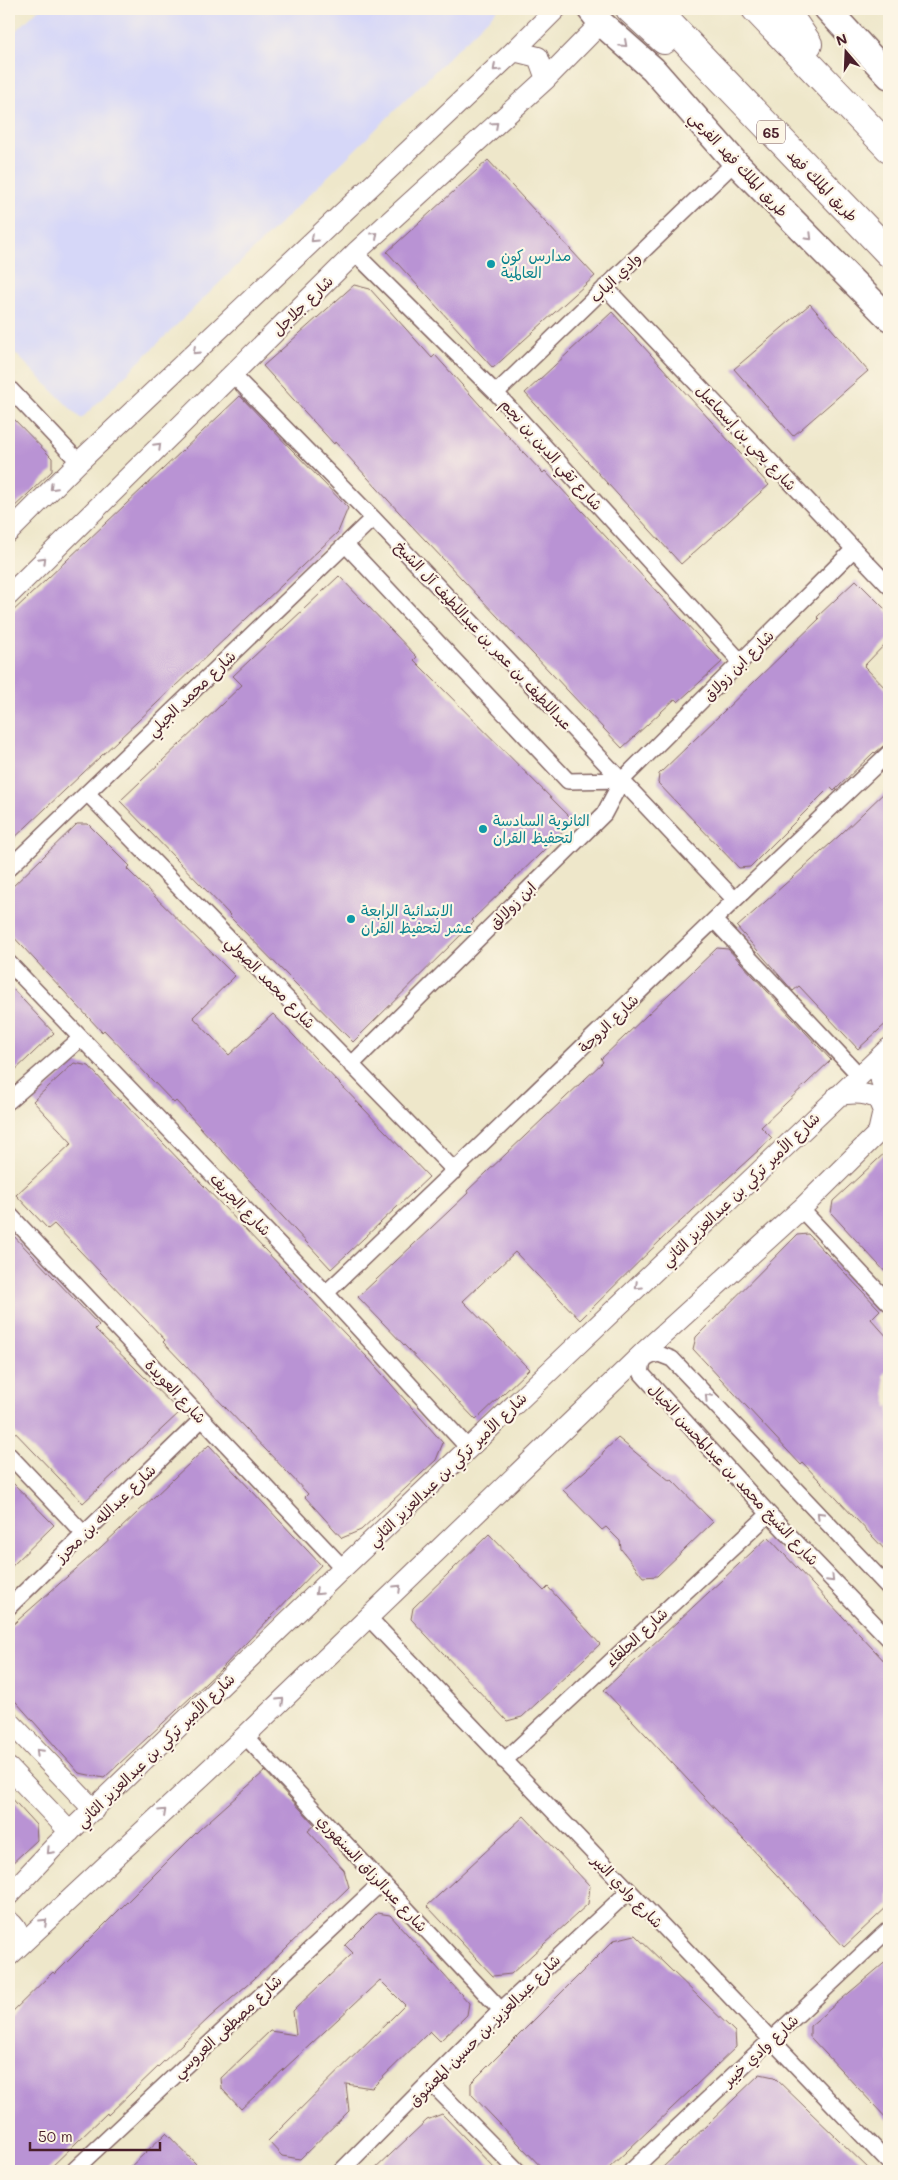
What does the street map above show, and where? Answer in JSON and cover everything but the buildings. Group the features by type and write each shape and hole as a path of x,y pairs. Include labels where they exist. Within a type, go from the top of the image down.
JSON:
{"highway":[{"path":"630,9 801,163"},
{"name":"طريق الملك فهد","path":"655,9 889,253"},
{"path":"756,9 889,148"},
{"path":"784,9 866,124"}],"main road":[{"path":"827,9 889,76"},
{"name":"طريق الملك فهد الفرعي","path":"596,16 653,70 735,162 889,318"}],"street":[{"path":"9,532 79,462 514,51 556,9"},
{"name":"شارع جلاجل","path":"10,592 355,253 546,79 596,16"},
{"path":"514,51 538,57 546,79"},
{"name":"وادي الباب","path":"496,393 735,162"},
{"name":"شارع تقي الدين بن نجم","path":"355,253 496,393 741,662"},
{"name":"شارع يحي بن إسماعيل","path":"605,287 889,586"},
{"name":"عبداللطيف بن عمر بن عبداللطيف آل الشيخ","path":"231,373 373,518 734,899"},
{"path":"9,388 79,462"},
{"name":"شارع محمد الجيلي","path":"9,868 373,518"},
{"path":"346,545 568,781 622,780"},
{"name":"شارع ابن زولاق","path":"622,780 853,550"},
{"name":"شارع الروحة","path":"326,1293 455,1171 734,899 889,753"},
{"name":"ابن زولالق","path":"351,1065 604,814 622,780"},
{"name":"شارع محمد الصولي","path":"87,793 455,1171"},
{"path":"714,920 859,1075"},
{"name":"شارع الجريف","path":"9,963 326,1293 469,1449"},
{"path":"9,1101 82,1038"},
{"path":"886,1051 878,1075 882,1085 889,1094"},
{"name":"شارع الأمير تركي بن عبدالعزيز الثاني","path":"9,1895 70,1832 343,1568 886,1051"},
{"path":"13,1952 245,1736 645,1351 801,1209 884,1128 883,1111 878,1099 869,1094 857,1093 838,1096"},
{"path":"801,1209 889,1303"},
{"name":"شارع العويدة","path":"9,1214 343,1568"},
{"name":"شارع الشيخ محمد بن عبدالمحسن الخيال","path":"889,1588 672,1359 659,1354 644,1360 641,1367 642,1374 769,1514 889,1639"},
{"name":"شارع عبدالله بن محرز","path":"9,1607 202,1418"},
{"path":"9,1455 84,1534"},
{"name":"شارع الحلقاء","path":"504,1761 769,1514"},
{"name":"شارع وادي النير","path":"368,1617 889,2163"},
{"path":"9,1721 94,1810"},
{"name":"شارع عبدالرزاق السنهوري","path":"245,1736 501,2010"},
{"path":"9,1768 70,1832"},
{"path":"49,1809 69,1806 68,1783"},
{"name":"شارع مصطفى العروسي","path":"73,2171 382,1882"},
{"name":"شارع عبدالعزيز بن حسين المعشوق","path":"341,2171 431,2083 501,2010 629,1891"},
{"path":"9,1921 15,1926 19,1934 13,1952"},
{"name":"شارع وادي خيبر","path":"631,2171 889,1928"},
{"path":"431,2083 518,2171"}],"shaded area":[{"path":"39,9 498,9 81,419 9,347 9,38"}],"place":[{"name":"مدارس كون العالمية","path":"491,264"},
{"name":"الثانوية السادسة لتحفيظ القران","path":"483,829"},
{"name":"الابتدائية الرابعة عشر لتحفيظ القران","path":"351,919"}]}
